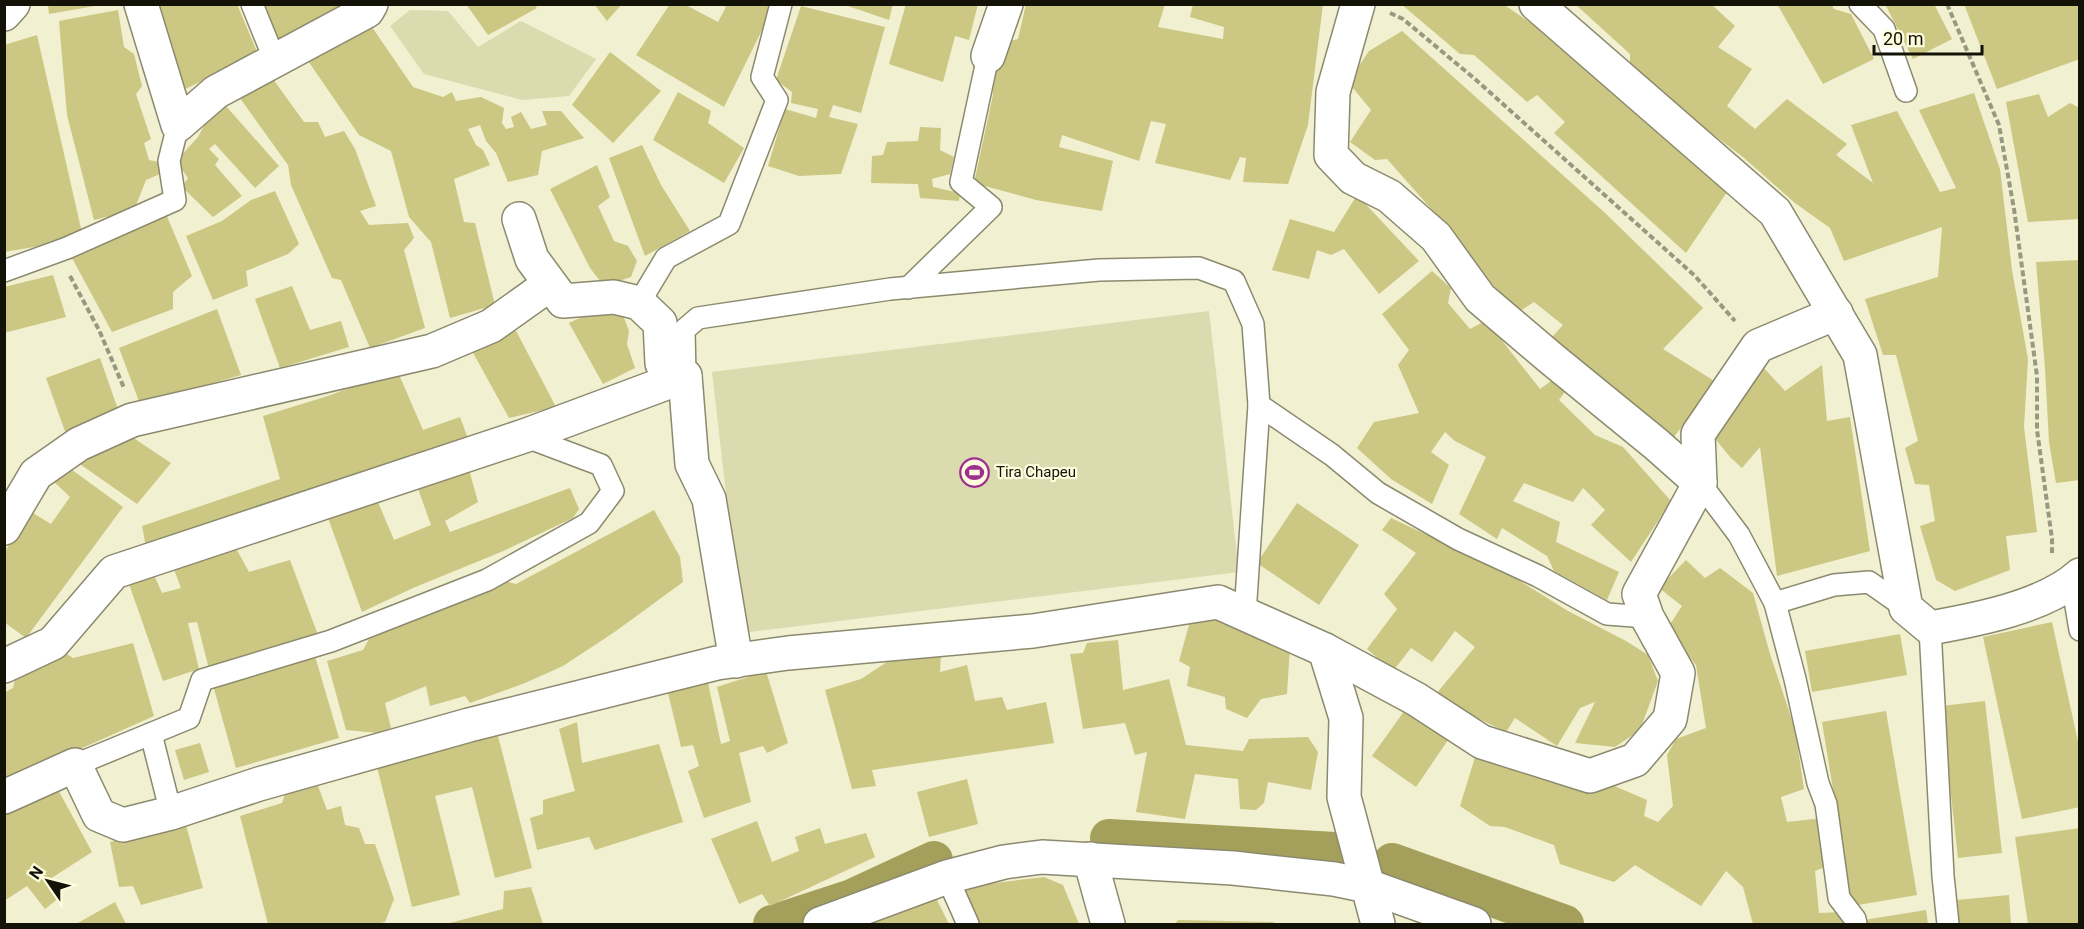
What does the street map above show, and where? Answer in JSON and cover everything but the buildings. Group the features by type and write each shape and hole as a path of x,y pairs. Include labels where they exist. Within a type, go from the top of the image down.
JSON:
{"street":[{"path":"4,14 13,4"},
{"path":"141,4 178,125 216,92 368,7"},
{"path":"988,56 1006,4"},
{"path":"1536,4 1775,212 1860,355 1918,618 1980,618 2021,606 2067,584"},
{"path":"1370,7 1333,92 1331,155 1353,178 1389,196 1436,237 1480,298 1700,483"},
{"path":"519,219 532,259 563,302 614,297 639,303 660,323 662,363 685,376"},
{"path":"4,528 36,474 80,444 132,420 432,351 491,326 550,284"},
{"path":"4,797 75,765 99,814 123,825 469,725 717,663 799,652 1033,631 1218,602 1325,650 1416,699 1482,742 1590,776 1635,760 1670,719 1678,673 1647,617 1639,594 1700,483 1698,434 1758,346 1836,312"},
{"path":"4,666 53,643 114,572 524,436 685,376"},
{"path":"685,376 692,464 709,499 736,661"},
{"path":"1325,650 1346,718 1344,797 1378,924"},
{"path":"830,923 947,877 1004,862 1042,857 1233,868 1334,879 1368,886 1474,924"},
{"path":"1090,859 1108,924"}],"lane":[{"path":"252,4 275,60"},
{"path":"639,303 666,258 729,224 777,100 762,77 781,4"},
{"path":"1860,4 1884,29 1906,91"},
{"path":"908,288 991,207 961,182 988,56"},
{"path":"4,270 57,251 175,200 169,161 178,125"},
{"path":"685,376 684,330 698,318 908,288 1099,270 1199,267 1234,281 1252,324 1259,405 1245,614"},
{"path":"1259,405 1332,455 1378,493 1458,539 1538,576 1607,614 1647,617"},
{"path":"75,765 189,718 202,680 331,641 487,580 589,523 613,491 601,465 524,436"},
{"path":"1700,483 1739,535 1775,603 1796,679 1818,783 1826,804 1839,898 1855,919 1856,924"},
{"path":"1775,603 1834,585 1869,582 1918,618 1948,924"},
{"path":"2067,584 2079,630"},
{"path":"151,734 171,813"},
{"path":"947,877 968,924"}],"path":[{"path":"1947,4 1999,124 2014,209 2037,376 2037,430 2052,539 2067,584"},
{"path":"1370,7 1403,19 1475,79 1687,268 1758,346"},
{"path":"57,251 99,330 126,395 132,420"}],"shaded area":[{"path":"410,10 448,11 478,47 521,21 596,59 569,96 522,100 424,74 390,26"},
{"name":"Tira Chapeu","path":"1209,311 1239,572 742,633 712,372"}],"waterway":[{"path":"1109,838 1335,851"},
{"path":"772,924 852,898 934,860"},
{"path":"1392,862 1565,924"}],"place":[{"name":"Tira Chapeu","path":"975,472"}]}
